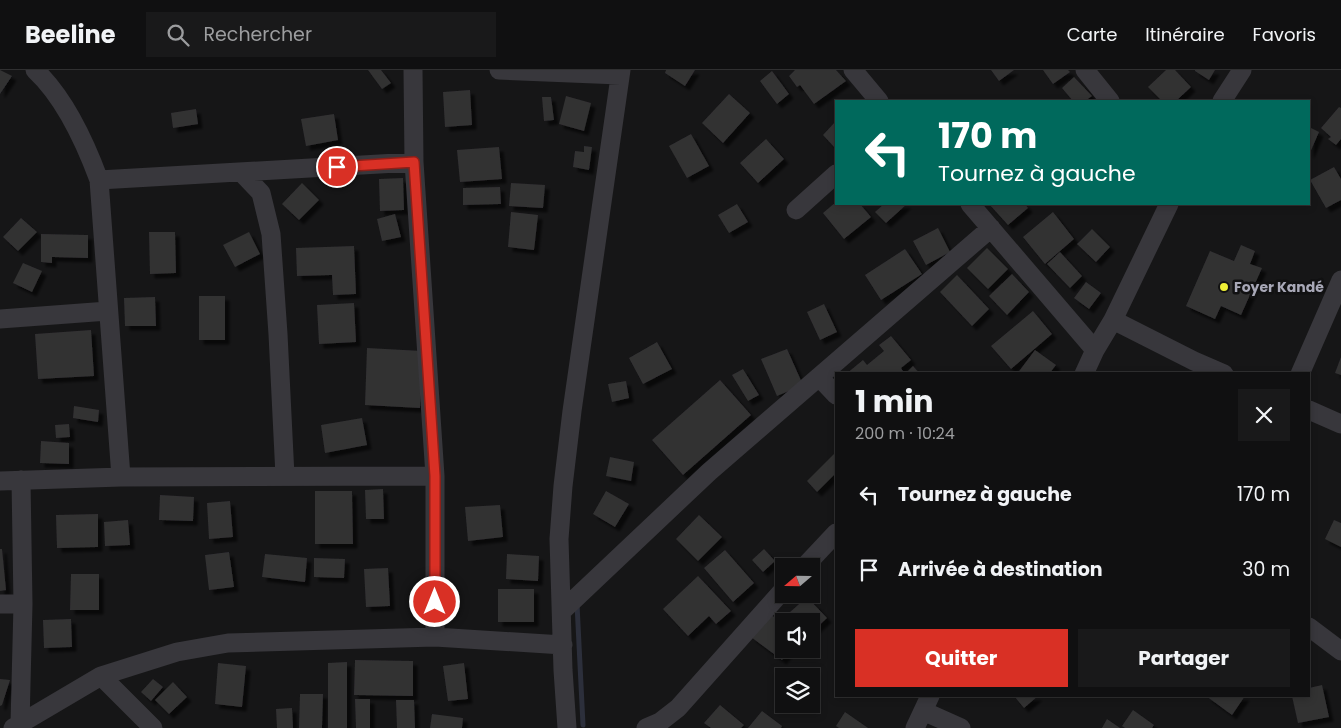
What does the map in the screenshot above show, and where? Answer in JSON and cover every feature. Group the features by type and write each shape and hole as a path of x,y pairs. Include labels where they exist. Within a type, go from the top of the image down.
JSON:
{"street":[{"path":"413,70 414,162 435,476 435,637"},
{"path":"499,70 621,73 572,411 559,539 567,728"},
{"path":"853,70 878,100"},
{"path":"1086,70 1109,100"},
{"path":"1223,100 1242,70"},
{"path":"37,71 74,123 100,180 121,477"},
{"path":"100,180 414,162"},
{"path":"241,172 261,193 271,234 285,476"},
{"path":"796,210 835,175"},
{"path":"971,205 1095,350"},
{"path":"1085,372 1095,350 1113,320 1169,205"},
{"path":"562,611 709,472 991,228"},
{"path":"1301,372 1341,280"},
{"path":"0,319 108,311"},
{"path":"1113,320 1192,367 1215,372"},
{"path":"819,377 835,394"},
{"path":"1310,410 1341,424"},
{"path":"0,481 121,477 435,476"},
{"path":"17,726 22,604 21,480"},
{"path":"813,558 835,534"},
{"path":"646,728 660,722 678,708 775,599"},
{"path":"0,604 22,604"},
{"path":"1310,628 1341,651"},
{"path":"17,726 101,676 177,652 228,642 435,637 563,645"},
{"path":"101,676 153,728"},
{"path":"923,712 961,728"}],"building":[{"path":"0,70 12,76 0,94"},
{"path":"368,70 381,70 391,83 382,89"},
{"path":"666,70 695,70 685,86 665,73"},
{"path":"795,70 836,70 846,81 814,104 800,85 797,87 789,76"},
{"path":"991,70 1014,70 999,81"},
{"path":"1043,70 1068,70 1070,72 1053,84"},
{"path":"1166,70 1175,70 1191,87 1177,100 1161,100 1148,87"},
{"path":"1195,70 1215,70 1209,80"},
{"path":"772,71 789,94 777,104 760,81"},
{"path":"1074,77 1092,96 1086,100 1072,100 1062,88"},
{"path":"470,90 472,125 445,127 443,92"},
{"path":"729,94 750,113 723,143 702,123"},
{"path":"566,96 591,103 584,131 559,124"},
{"path":"542,97 551,97 554,120 544,121"},
{"path":"1339,107 1341,108 1341,139 1336,145 1328,139 1331,137 1321,128"},
{"path":"196,109 198,124 173,128 171,113"},
{"path":"334,114 338,140 306,146 301,119"},
{"path":"835,122 835,148 823,135"},
{"path":"1310,128 1319,132 1310,153"},
{"path":"691,134 709,166 687,178 669,146"},
{"path":"766,139 784,159 758,183 740,163"},
{"path":"584,146 592,147 589,170 573,167 575,151 584,152"},
{"path":"499,147 502,179 460,182 457,150"},
{"path":"1334,167 1341,179 1341,200 1326,208 1310,180"},
{"path":"403,178 404,210 380,211 379,179"},
{"path":"302,183 319,200 299,220 282,204"},
{"path":"511,183 545,185 543,208 509,206"},
{"path":"500,187 501,204 463,205 463,188"},
{"path":"835,203 835,205 861,205 871,217 844,239 823,213"},
{"path":"737,204 748,222 729,233 718,215"},
{"path":"883,205 906,205 886,223 875,212"},
{"path":"990,205 1026,205 1028,208 1008,225"},
{"path":"511,212 538,215 534,250 508,247"},
{"path":"1053,212 1074,239 1045,264 1023,237"},
{"path":"395,214 401,237 382,241 377,219"},
{"path":"21,218 37,232 18,251 3,237"},
{"path":"938,228 950,252 926,265 913,241"},
{"path":"1092,229 1110,247 1096,262 1077,244"},
{"path":"149,232 175,232 176,273 150,274"},
{"path":"249,232 260,254 235,267 223,245"},
{"path":"41,234 88,235 88,258 52,257 52,263 41,262"},
{"name":"Foyer Kandé","path":"1241,245 1255,251 1250,264 1262,268 1241,315 1221,306 1215,319 1186,306 1210,251 1234,261"},
{"path":"354,246 356,294 333,295 332,275 297,276 296,248"},
{"path":"987,248 1008,269 988,289 967,268"},
{"path":"905,249 922,274 881,300 865,275"},
{"path":"1060,252 1082,276 1070,288 1047,264"},
{"path":"23,263 42,271 32,292 13,283"},
{"path":"1012,274 1029,292 1007,315 989,296"},
{"path":"957,275 989,309 972,326 940,292"},
{"path":"1086,282 1101,293 1089,309 1074,298"},
{"path":"199,296 225,296 225,340 199,340"},
{"path":"155,297 156,326 125,326 124,298"},
{"path":"354,303 356,342 319,344 317,305"},
{"path":"824,304 837,332 820,340 807,312"},
{"path":"1033,311 1052,334 1011,369 991,346"},
{"path":"91,330 94,376 38,379 35,334"},
{"path":"891,336 911,360 901,368 904,372 848,372 863,360 867,365 884,351 879,345"},
{"path":"657,342 672,369 643,384 629,358"},
{"path":"367,348 422,351 420,408 365,405"},
{"path":"787,349 803,385 777,396 761,359"},
{"path":"1035,350 1056,365 1051,372 1018,372"},
{"path":"1341,357 1341,375 1335,373"},
{"path":"913,366 918,372 907,372"},
{"path":"743,369 759,395 748,401 732,375"},
{"path":"720,380 751,415 683,475 652,440"},
{"path":"626,381 629,398 612,402 608,384"},
{"path":"74,406 99,410 98,422 73,418"},
{"path":"362,418 367,445 325,453 321,425"},
{"path":"69,424 70,437 56,438 55,425"},
{"path":"41,441 69,443 69,464 40,463"},
{"path":"835,453 835,474 817,492 807,481"},
{"path":"610,457 634,462 631,481 606,476"},
{"path":"383,489 384,519 366,519 365,490"},
{"path":"315,491 352,491 353,544 315,544"},
{"path":"606,491 629,504 615,527 593,514"},
{"path":"160,495 194,497 193,521 159,520"},
{"path":"230,501 233,537 209,539 207,503"},
{"path":"500,505 503,537 468,541 465,507"},
{"path":"98,514 98,547 57,548 56,515"},
{"path":"699,515 722,537 698,561 676,539"},
{"path":"128,520 130,545 105,546 104,522"},
{"path":"1334,520 1341,523 1341,547 1325,539"},
{"path":"0,549 2,549 6,590 0,591"},
{"path":"764,549 775,561 763,572 752,560"},
{"path":"725,550 754,583 733,602 704,568"},
{"path":"229,552 234,587 209,590 205,555"},
{"path":"265,554 307,558 305,582 262,577"},
{"path":"507,554 539,556 538,581 506,579"},
{"path":"314,558 345,559 344,578 314,577"},
{"path":"388,568 390,606 366,607 364,569"},
{"path":"71,574 99,574 99,610 70,610"},
{"path":"698,576 731,611 716,624 709,616 688,636 663,609"},
{"path":"498,589 534,589 534,622 498,622"},
{"path":"800,603 813,603 827,618 820,625 820,613 789,613"},
{"path":"769,613 775,618 775,655 751,637"},
{"path":"71,619 72,647 44,648 43,620"},
{"path":"355,660 413,661 413,696 354,695"},
{"path":"347,662 347,728 328,728 328,663"},
{"path":"218,663 246,666 242,707 215,704"},
{"path":"464,663 468,699 448,701 443,666"},
{"path":"0,679 10,680 2,705 0,706"},
{"path":"153,679 163,687 151,701 141,692"},
{"path":"173,682 187,697 169,714 155,700"},
{"path":"1322,685 1329,717 1298,723 1292,697 1310,697 1310,688"},
{"path":"300,694 323,694 322,728 299,728"},
{"path":"1015,697 1037,697 1024,708"},
{"path":"1207,697 1244,697 1232,715"},
{"path":"355,699 370,699 370,728 356,728"},
{"path":"396,700 414,700 415,728 397,728"},
{"path":"720,705 744,725 741,728 711,728 704,723"},
{"path":"292,708 293,728 277,728 276,709"},
{"path":"1133,710 1154,725 1152,728 1125,728 1122,726"},
{"path":"762,711 782,726 781,728 748,728"},
{"path":"845,712 868,728 839,728 836,726"},
{"path":"432,714 463,718 462,728 430,728"},
{"path":"1107,719 1120,728 1102,728"}],"waterway":[{"path":"577,604 583,725"}],"place":[{"name":"Foyer Kandé","path":"1224,287"}],"route":[{"path":"337,167 414,162 435,476 435,602"}]}
